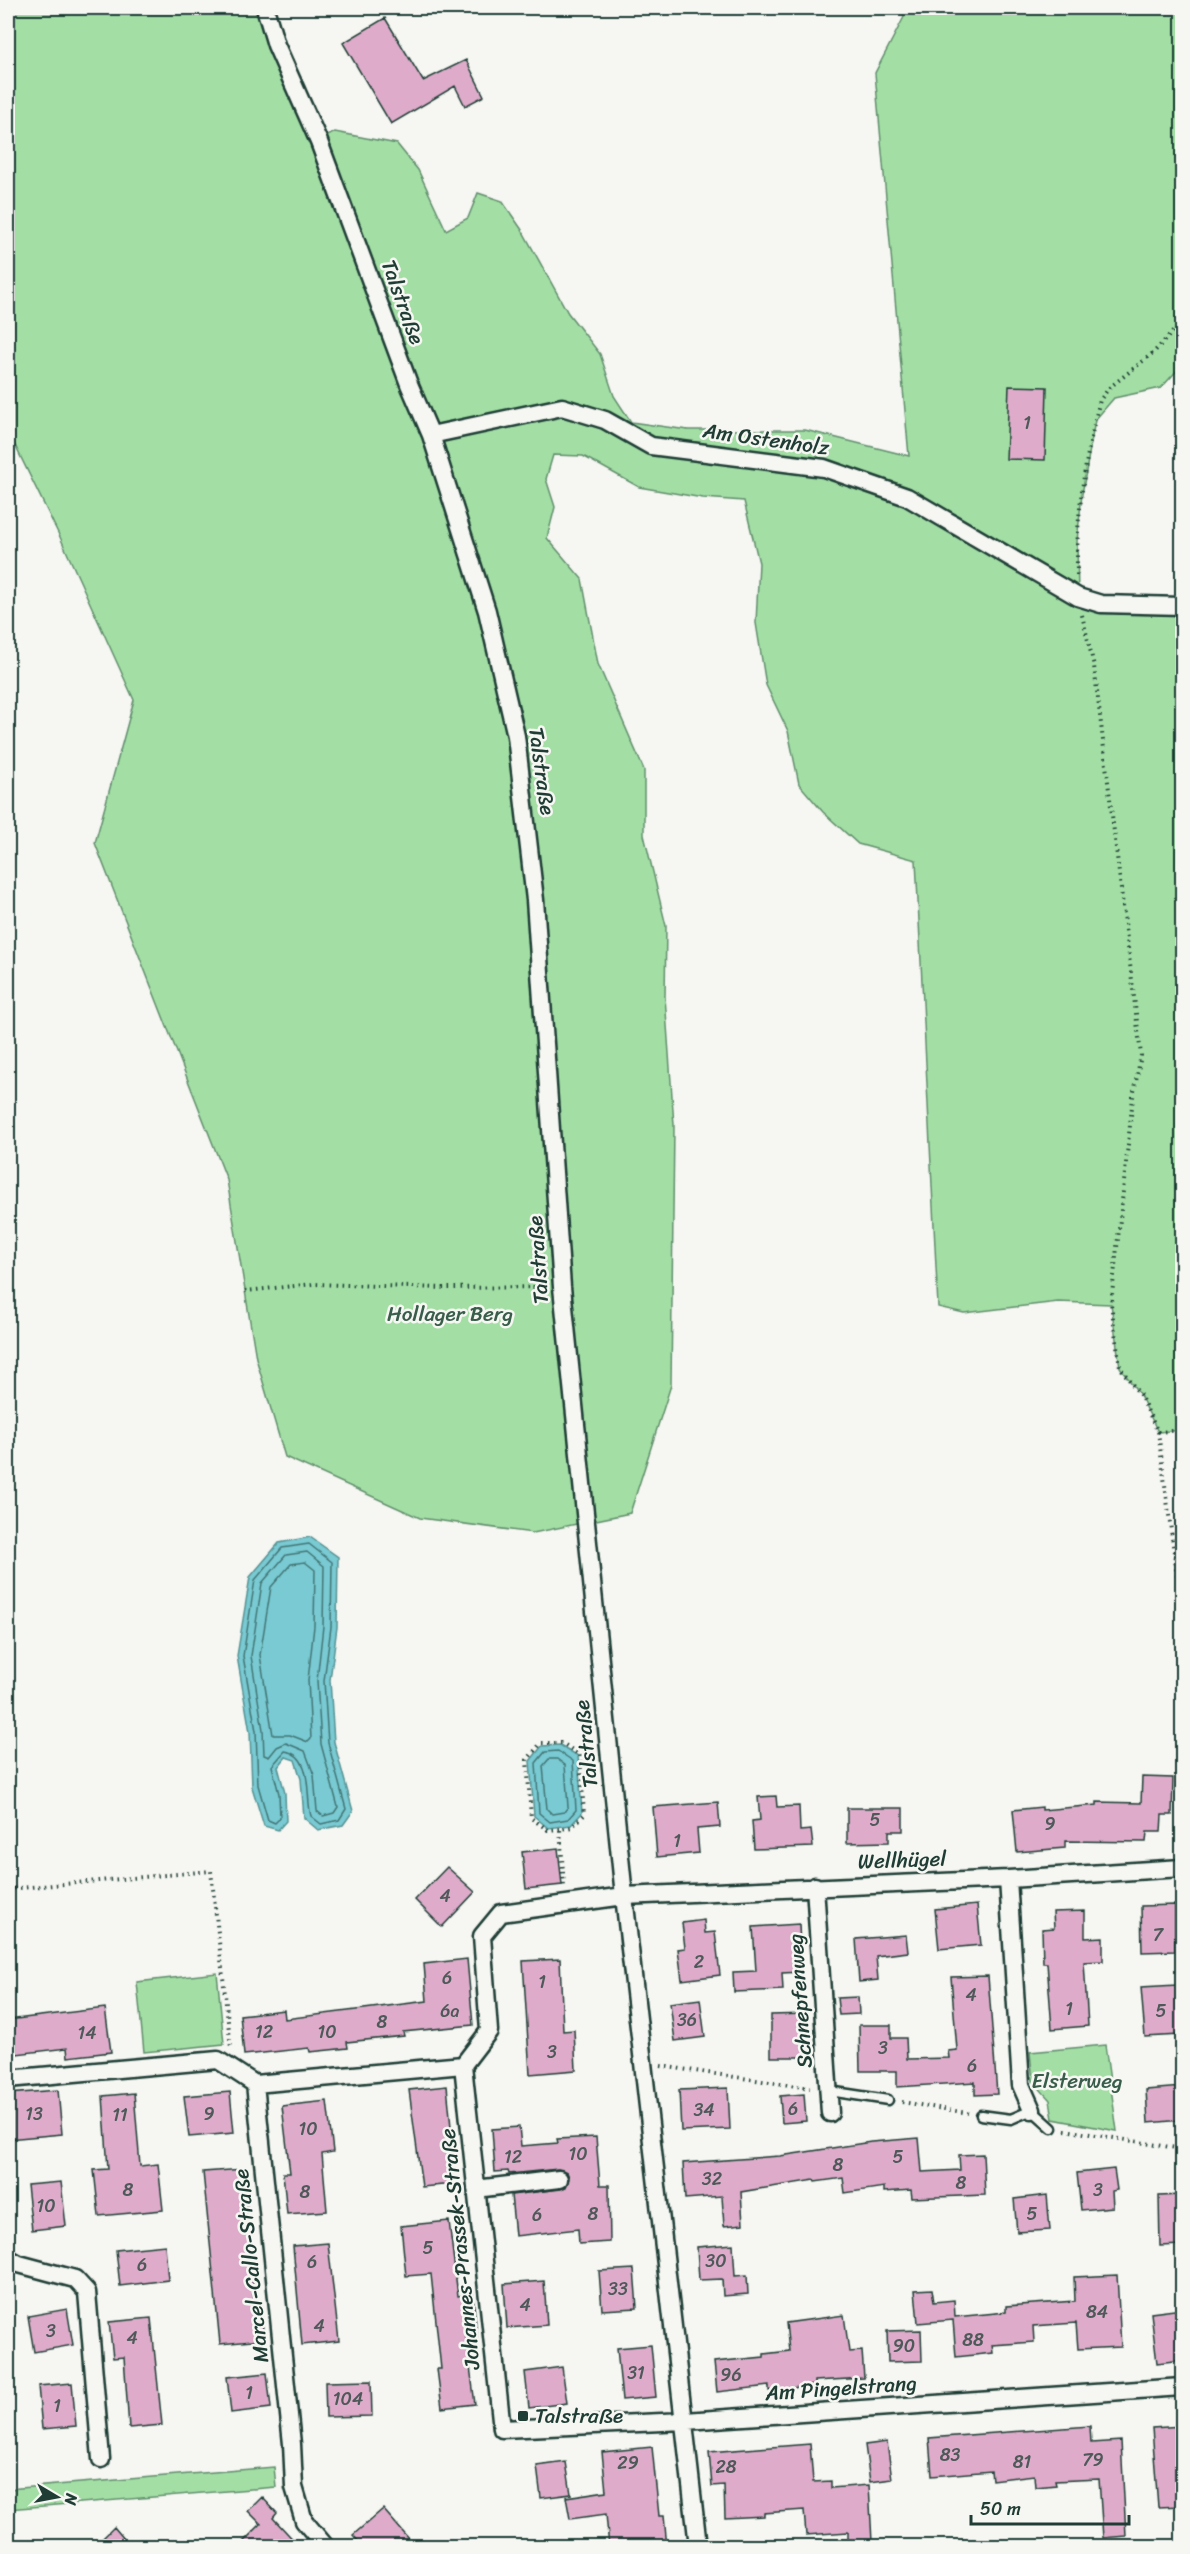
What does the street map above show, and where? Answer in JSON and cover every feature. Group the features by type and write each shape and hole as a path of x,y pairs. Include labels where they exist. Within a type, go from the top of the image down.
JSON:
{"street":[{"name":"Talstraße","path":"265,8 276,45 319,142 409,384 431,435 487,611 516,736 535,900 562,1287 624,1896 698,2547"},
{"name":"Am Ostenholz","path":"431,435 562,407 605,420 651,446 824,468 907,497 1078,597 1101,604 1182,606"},
{"name":"Wellhügel","path":"463,2065 489,2031 482,1936 501,1913 624,1896 1008,1879 1182,1868"},
{"path":"1008,1879 1021,2085 1032,2110"},
{"name":"Schnepfenweg","path":"815,1886 830,2113"},
{"path":"8,2079 218,2060 255,2084 463,2065"},
{"name":"Johannes-Prassek-Straße","path":"463,2065 502,2429"},
{"name":"Marcel-Callo-Straße","path":"255,2084 292,2444 294,2487 304,2521 326,2547"},
{"path":"476,2189 559,2179"},
{"path":"8,2258 19,2264 75,2279 87,2292 101,2460"},
{"name":"Am Pingelstrang","path":"502,2429 685,2421 1182,2387"}],"lane":[{"path":"829,2091 888,2100"},
{"path":"981,2115 1011,2119 1032,2110 1052,2128"}],"path":[{"path":"1182,322 1153,353 1109,388 1100,400 1082,494 1077,541 1078,597 1094,666 1141,1055 1133,1097 1111,1304 1120,1366 1140,1395 1158,1432 1182,1613"},
{"path":"244,1291 314,1284 444,1288 562,1287"},
{"path":"1158,1432 1182,1430"},
{"path":"1182,1690 1182,1700"},
{"path":"542,1743 562,1743 580,1755 584,1815 572,1827 560,1829 548,1830 531,1818 527,1760 542,1743"},
{"path":"560,1829 565,1903"},
{"path":"8,1889 211,1870 235,2071"},
{"path":"644,2068 665,2065 829,2091"},
{"path":"888,2100 981,2115"},
{"path":"1052,2128 1182,2149"}],"green space":[{"name":"Hollager Berg","path":"8,8 265,8 319,141 335,132 397,144 418,170 446,230 468,218 478,193 502,201 522,230 568,313 600,354 614,396 631,422 688,430 805,430 909,456 875,73 904,17 902,8 1182,8 1182,365 1161,388 1114,398 1095,420 1082,494 1077,541 1078,597 1182,605 1182,1430 1158,1432 1140,1395 1120,1367 1111,1304 1058,1302 964,1313 938,1307 916,860 858,844 823,812 799,784 788,731 766,685 756,623 759,563 744,501 703,498 639,487 583,456 553,455 546,479 555,507 547,538 582,579 598,664 644,770 644,835 666,926 665,997 674,1125 671,1385 630,1513 533,1533 420,1518 285,1457 256,1358 227,1180 95,843 134,700 60,537 8,431"},
{"path":"217,1973 224,2044 144,2052 137,1982"},
{"name":"Elsterweg","path":"1105,2045 1117,2131 1053,2119 1050,2100 1033,2081 1030,2052"},
{"path":"274,2467 276,2487 8,2509 8,2489"}],"water":[{"path":"310,1537 338,1557 337,1627 330,1680 334,1742 353,1811 343,1825 318,1830 304,1818 301,1779 295,1760 286,1757 278,1767 285,1793 286,1821 278,1830 264,1826 252,1787 250,1732 237,1656 250,1577 279,1543"},
{"path":"560,1745 578,1756 582,1813 571,1825 548,1828 534,1816 530,1761 542,1746"}],"building":[{"path":"385,18 423,81 466,60 484,96 465,106 455,86 391,124 343,43"},
{"path":"1009,386 1047,387 1045,460 1006,459"},
{"path":"1142,1777 1173,1778 1172,1815 1162,1815 1161,1832 1147,1832 1146,1842 1065,1841 1065,1848 1017,1852 1013,1810 1097,1805 1097,1802 1141,1803"},
{"path":"776,1796 777,1807 799,1806 800,1831 811,1830 813,1847 754,1849 752,1821 760,1820 758,1797"},
{"path":"718,1802 720,1827 697,1829 699,1853 657,1857 653,1807"},
{"path":"847,1808 903,1808 903,1831 889,1831 889,1842 847,1843"},
{"path":"558,1848 562,1885 526,1889 522,1852"},
{"path":"447,1867 475,1892 442,1927 415,1900"},
{"path":"977,1905 981,1945 939,1949 935,1909"},
{"path":"1175,1905 1175,1951 1142,1952 1141,1906"},
{"path":"1085,1911 1085,1938 1103,1937 1103,1961 1084,1962 1088,2026 1052,2029 1047,1963 1043,1963 1042,1929 1054,1928 1053,1912"},
{"path":"704,1920 705,1933 715,1932 720,1975 682,1980 678,1949 685,1948 682,1923"},
{"path":"799,1924 801,1972 782,1973 783,1990 734,1992 733,1972 756,1971 753,1927"},
{"path":"906,1935 908,1952 876,1956 878,1980 859,1982 856,1939"},
{"path":"467,1959 473,2025 403,2032 404,2036 347,2042 348,2048 310,2052 309,2048 244,2055 240,2015 284,2010 285,2019 427,2001 424,1964"},
{"path":"560,1959 563,2031 574,2030 576,2070 530,2074 523,1961"},
{"path":"988,1976 997,2094 975,2095 975,2082 897,2087 897,2071 860,2071 859,2025 891,2025 891,2038 906,2038 907,2059 949,2058 948,2051 957,2050 951,1977"},
{"path":"1177,1985 1180,2035 1145,2037 1141,1987"},
{"path":"858,1997 859,2014 839,2015 837,1998"},
{"path":"700,1999 705,2037 675,2041 670,2003"},
{"path":"105,2008 111,2052 68,2057 67,2048 8,2055 8,2020"},
{"path":"807,2014 807,2057 771,2057 771,2015"},
{"path":"447,2086 453,2184 422,2187 409,2090"},
{"path":"1182,2087 1182,2120 1148,2123 1146,2090"},
{"path":"728,2088 730,2129 681,2131 679,2090"},
{"path":"58,2090 62,2134 8,2139 8,2094"},
{"path":"230,2092 234,2133 189,2137 184,2096"},
{"path":"134,2093 140,2166 158,2164 163,2210 99,2216 94,2170 108,2169 103,2096"},
{"path":"804,2094 806,2121 782,2123 780,2096"},
{"path":"327,2101 333,2152 322,2154 327,2211 287,2214 283,2173 290,2173 282,2106"},
{"path":"519,2127 521,2146 558,2143 557,2139 596,2137 600,2185 609,2185 610,2242 579,2244 578,2229 515,2236 511,2195 561,2189 566,2187 569,2178 567,2172 558,2169 509,2174 508,2171 495,2172 492,2129"},
{"path":"919,2138 922,2172 960,2170 959,2155 983,2154 985,2195 912,2198 911,2190 884,2192 884,2187 845,2193 843,2178 815,2182 814,2180 741,2192 743,2224 724,2226 722,2196 685,2199 683,2163 780,2156 871,2142"},
{"path":"244,2169 254,2302 260,2301 264,2340 220,2344 203,2172"},
{"path":"1114,2169 1117,2190 1112,2191 1113,2207 1081,2210 1077,2173"},
{"path":"61,2182 66,2226 32,2230 27,2185"},
{"path":"1047,2195 1050,2230 1017,2232 1014,2199"},
{"path":"1182,2195 1182,2245 1160,2246 1159,2196"},
{"path":"449,2221 458,2296 473,2294 477,2336 466,2337 475,2404 442,2408 437,2369 441,2369 431,2274 406,2276 401,2226"},
{"path":"328,2243 339,2341 302,2345 293,2246"},
{"path":"733,2244 735,2276 747,2275 748,2294 723,2296 722,2279 699,2280 697,2247"},
{"path":"165,2245 168,2280 120,2286 116,2250"},
{"path":"634,2269 637,2308 602,2310 599,2271"},
{"path":"1117,2275 1121,2347 1078,2349 1076,2323 1033,2326 1034,2342 992,2345 993,2353 956,2357 953,2320 918,2323 915,2290 932,2289 934,2302 954,2300 955,2317 1006,2312 1006,2306 1075,2301 1074,2277"},
{"path":"544,2281 547,2325 507,2328 504,2284"},
{"path":"67,2309 73,2345 34,2352 28,2316"},
{"path":"1182,2309 1182,2360 1157,2363 1151,2313"},
{"path":"844,2315 849,2352 862,2351 864,2378 815,2381 815,2385 769,2391 769,2386 717,2392 714,2362 764,2357 764,2354 789,2351 786,2323"},
{"path":"151,2318 162,2425 129,2428 124,2357 113,2358 109,2322"},
{"path":"921,2330 922,2361 888,2362 887,2331"},
{"path":"651,2345 656,2397 622,2400 617,2348"},
{"path":"562,2367 567,2403 529,2408 525,2372"},
{"path":"267,2373 271,2408 231,2413 227,2377"},
{"path":"371,2381 372,2416 326,2417 325,2382"},
{"path":"72,2383 76,2426 42,2429 38,2386"},
{"path":"1090,2426 1091,2443 1121,2441 1126,2536 1103,2538 1099,2479 1055,2481 1056,2485 1035,2487 1034,2475 992,2480 991,2471 932,2476 929,2438"},
{"path":"1182,2426 1182,2506 1158,2507 1152,2428"},
{"path":"887,2442 892,2479 870,2482 865,2445"},
{"path":"810,2444 813,2482 831,2481 831,2488 869,2485 872,2542 848,2544 848,2532 806,2535 804,2510 764,2513 764,2516 725,2518 724,2485 712,2486 709,2452"},
{"path":"652,2447 659,2516 664,2516 667,2547 609,2547 606,2514 570,2519 566,2497 606,2491 602,2452"},
{"path":"566,2462 571,2494 541,2498 537,2466"},
{"path":"262,2497 277,2513 273,2518 300,2547 238,2547 261,2524 248,2511"},
{"path":"383,2509 416,2547 363,2547 353,2535"},
{"path":"114,2527 131,2547 94,2547"}],"place":[{"name":"Talstraße","path":"523,2416"}]}
